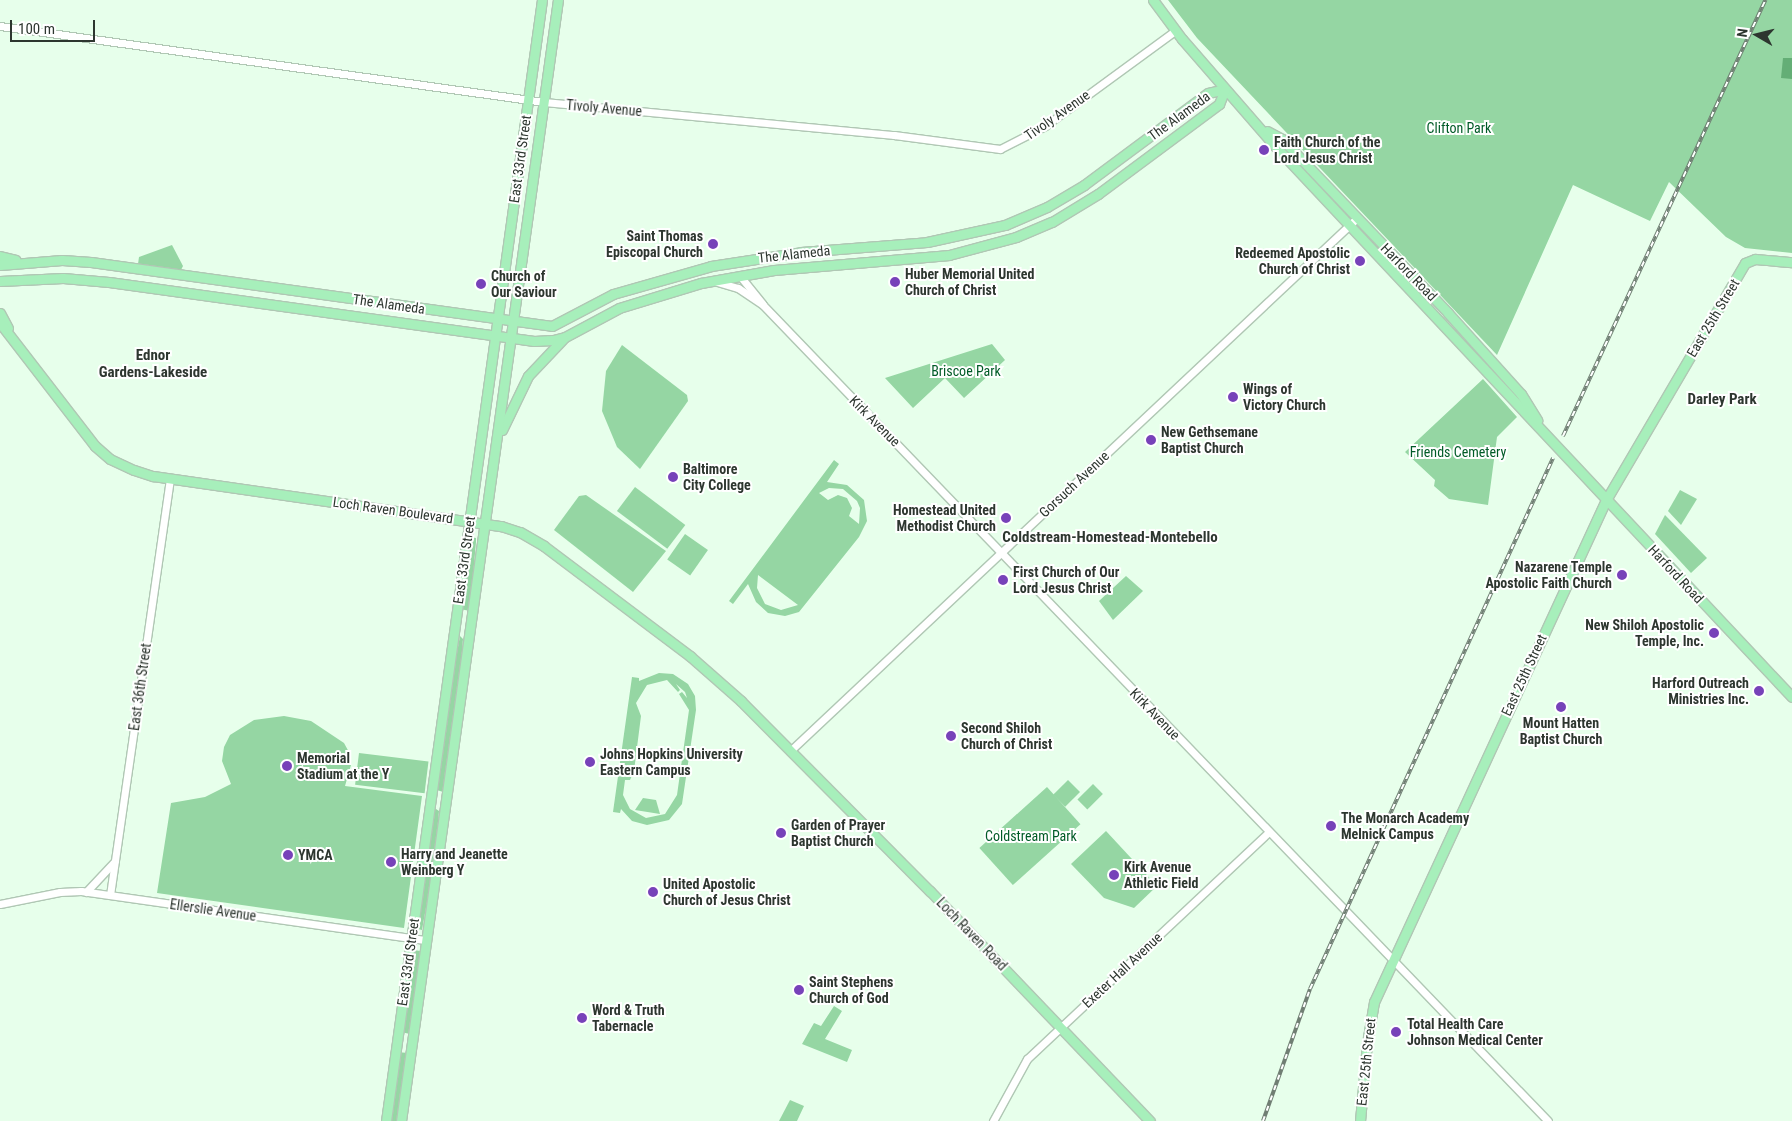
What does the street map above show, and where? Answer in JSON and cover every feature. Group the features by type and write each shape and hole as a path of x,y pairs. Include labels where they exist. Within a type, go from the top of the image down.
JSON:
{"main road":[{"name":"East 33rd Street","path":"386,1121 542,0"},
{"name":"East 33rd Street","path":"401,1121 558,0"},
{"name":"Harford Road","path":"1153,0 1175,31 1263,128 1276,147 1792,697"},
{"name":"The Alameda","path":"0,265 26,262 100,263 497,319 558,325 613,294 716,265 801,252 927,242 1005,225 1047,207 1084,185 1208,92 1226,88"},
{"name":"The Alameda","path":"0,280 76,279 124,284 540,341 565,337 618,308 702,284 752,274 942,256 1016,237 1052,222 1098,194 1219,104 1226,88"},
{"name":"Harford Road","path":"1263,128 1282,140 1488,356 1521,394 1541,429"},
{"path":"0,256 26,262"},
{"name":"East 25th Street","path":"1360,1121 1370,1018 1393,960 1606,500 1741,269 1755,258 1792,262"},
{"path":"716,265 731,268 740,276"},
{"name":"Loch Raven Boulevard","path":"0,313 11,334 83,432 103,453 134,470 170,478 469,520 516,530 544,546 703,667 790,751"},
{"name":"Loch Raven Boulevard","path":"0,323 11,334"},
{"path":"495,452 511,406 528,376 565,337"},
{"name":"Loch Raven Road","path":"790,751 1061,1027 1150,1121"}],"street":[{"name":"Tivoly Avenue","path":"0,26 544,102 894,135 1000,150 1045,126 1175,31"},
{"name":"Gorsuch Avenue","path":"790,751 1357,218"},
{"name":"Kirk Avenue","path":"752,274 755,291"},
{"name":"Kirk Avenue","path":"740,276 755,291 763,305 1548,1121"},
{"name":"Kirk Avenue","path":"702,284 731,285 763,305"},
{"name":"East 36th Street","path":"110,895 170,478"},
{"name":"Exeter Hall Avenue","path":"993,1121 1027,1059 1269,832"},
{"path":"86,892 115,861"},
{"name":"Ellerslie Avenue","path":"0,904 60,892 86,892 427,940"}],"green space":[{"name":"Clifton Park","path":"1168,0 1792,0 1792,253 1745,248 1726,237 1669,182 1650,221 1573,185 1497,355 1197,38"},
{"path":"172,245 183,266 181,270 138,264 139,257"},
{"name":"Briscoe Park","path":"992,344 1005,360 964,398 945,378 913,408 885,378"},
{"path":"622,345 687,395 688,401 640,469 617,447 602,411 606,371"},
{"name":"Friends Cemetery","path":"1483,379 1517,417 1497,437 1488,505 1449,499 1434,486 1435,480 1405,452"},
{"path":"834,460 839,464 827,482 847,485 864,500 867,521 859,537 799,612 785,616 768,613 756,602 748,584 733,604 729,601","holes":["829,488 843,489 857,501 860,508 859,524 849,516 852,508 847,498 838,495 828,500 819,493","758,575 798,605 781,610 765,604 757,588"]},
{"path":"635,487 685,525 667,549 617,511"},
{"path":"1680,490 1697,499 1681,525 1668,511"},
{"path":"586,495 666,551 633,592 554,530 579,496"},
{"path":"1665,515 1707,558 1691,573 1655,534"},
{"path":"685,534 708,550 690,575 667,559"},
{"path":"470,537 476,538 476,542 470,611 460,609"},
{"path":"1126,576 1143,591 1113,620 1099,601"},
{"path":"460,636 463,639 460,677 443,792 437,790 443,729"},
{"path":"659,673 673,674 688,684 695,696 696,710 682,804 669,820 647,825 632,821 621,809 620,813 613,812 632,677 639,678 639,681","holes":["667,680 678,692 680,690 676,684 685,692 687,698 682,692 679,694 689,710 677,795 665,814 646,818 630,809 623,795 625,780 630,780 634,771 641,716 636,703 647,685"]},
{"name":"YMCA","path":"284,716 311,721 344,743 350,754 351,765 345,786 422,796 404,928 157,893 171,803 205,797 231,784 222,761 224,747 230,735 254,720"},
{"path":"359,753 428,762 425,793 355,785"},
{"path":"1068,780 1080,792 1065,807 1053,795"},
{"path":"1093,784 1103,794 1087,809 1077,800"},
{"name":"Coldstream Park","path":"1047,787 1080,824 1013,885 979,848"},
{"path":"643,798 656,800 660,814 635,810"},
{"path":"433,807 439,811 435,857 422,930 418,929 421,894"},
{"name":"Kirk Avenue Athletic Field","path":"1106,831 1157,886 1134,908 1104,898 1071,864"},
{"path":"414,950 420,951 410,1034 401,1032"},
{"path":"834,1006 842,1011 825,1039 852,1050 847,1062 802,1044 814,1023 821,1026"},
{"path":"397,1052 408,1053 398,1121 391,1121"},
{"path":"790,1100 804,1106 797,1121 779,1121"}],"shaded area":[{"path":"1783,58 1792,58 1792,79 1781,78"}],"railway":[{"path":"1563,436 1765,0"},
{"path":"1263,1121 1310,989 1553,458"}],"place":[{"name":"Faith Church of the Lord Jesus Christ","path":"1264,150"},
{"name":"Saint Thomas Episcopal Church","path":"713,244"},
{"name":"Redeemed Apostolic Church of Christ","path":"1360,261"},
{"name":"Huber Memorial United Church of Christ","path":"895,282"},
{"name":"Church of Our Saviour","path":"481,284"},
{"name":"Wings of Victory Church","path":"1233,397"},
{"name":"New Gethsemane Baptist Church","path":"1151,440"},
{"name":"Baltimore City College","path":"673,477"},
{"name":"Homestead United Methodist Church","path":"1006,518"},
{"name":"Nazarene Temple Apostolic Faith Church","path":"1622,575"},
{"name":"First Church of Our Lord Jesus Christ","path":"1003,580"},
{"name":"New Shiloh Apostolic Temple, Inc.","path":"1714,633"},
{"name":"Harford Outreach Ministries Inc.","path":"1759,691"},
{"name":"Mount Hatten Baptist Church","path":"1561,707"},
{"name":"Second Shiloh Church of Christ","path":"951,736"},
{"name":"Johns Hopkins University Eastern Campus","path":"590,762"},
{"name":"Memorial Stadium at the Y","path":"287,766"},
{"name":"The Monarch Academy Melnick Campus","path":"1331,826"},
{"name":"Garden of Prayer Baptist Church","path":"781,833"},
{"name":"YMCA","path":"288,855"},
{"name":"Harry and Jeanette Weinberg Y","path":"391,862"},
{"name":"Kirk Avenue Athletic Field","path":"1114,875"},
{"name":"United Apostolic Church of Jesus Christ","path":"653,892"},
{"name":"Saint Stephens Church of God","path":"799,990"},
{"name":"Word & Truth Tabernacle","path":"582,1018"},
{"name":"Total Health Care Johnson Medical Center","path":"1396,1032"}],"district":[{"name":"Ednor Gardens-Lakeside","path":"153,364"},
{"name":"Darley Park","path":"1722,400"},
{"name":"Coldstream-Homestead-Montebello","path":"1110,538"}]}
